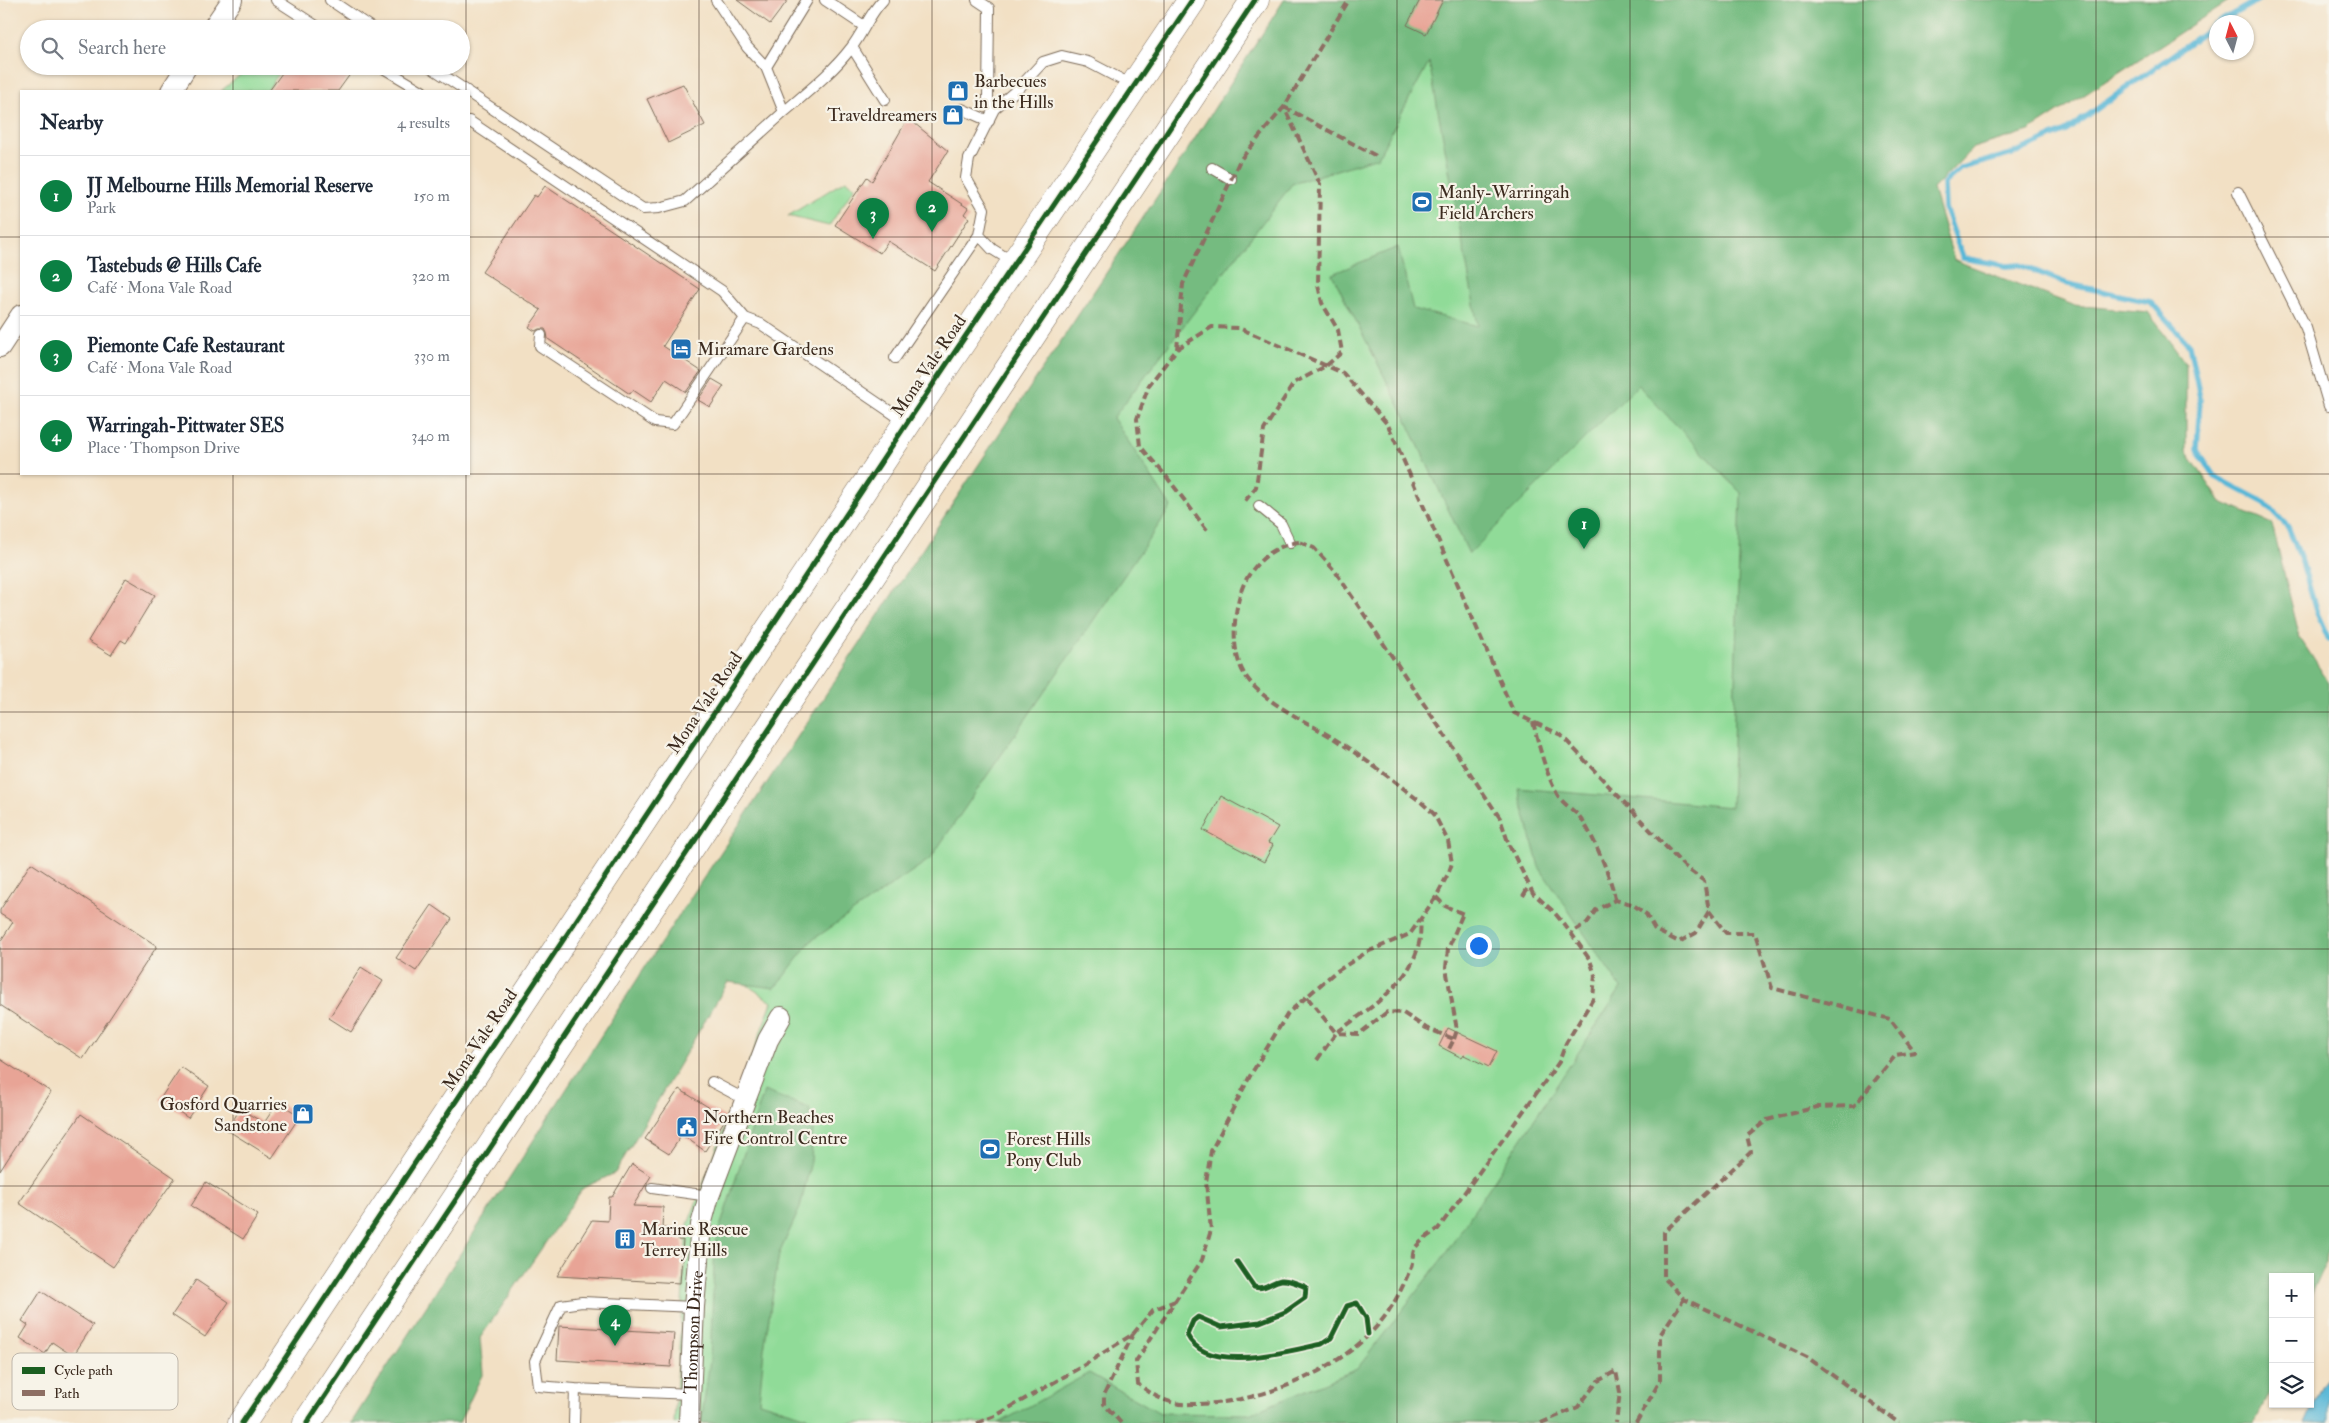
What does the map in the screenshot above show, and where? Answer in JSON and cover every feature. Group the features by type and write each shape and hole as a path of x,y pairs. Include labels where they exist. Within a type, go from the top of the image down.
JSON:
{"highway":[{"name":"Mona Vale Road","path":"242,1423 907,423 1192,0"},
{"path":"307,1423 1255,0"}],"street":[{"path":"218,20 232,0"},
{"path":"172,90 181,75"},
{"path":"0,347 20,317"},
{"name":"Thompson Drive","path":"688,1423 694,1307 702,1225 709,1196 768,1040 781,1017"}],"lane":[{"path":"276,0 307,20"},
{"path":"330,0 360,20"},
{"path":"716,0 747,47 766,67 784,112"},
{"path":"766,67 807,0"},
{"path":"825,0 864,26"},
{"path":"470,93 643,209 659,208 685,201 833,70 852,47 864,26 883,0"},
{"path":"977,0 990,8 988,99 994,109"},
{"path":"852,47 885,100"},
{"path":"895,358 979,235 984,209 966,178 969,159 994,109 1019,88 1044,62 1062,56 1088,62 1135,87"},
{"path":"394,75 420,90"},
{"path":"442,75 465,90"},
{"path":"962,109 989,120"},
{"path":"470,122 722,291 745,318 761,324 907,423"},
{"path":"1212,168 1231,179"},
{"path":"2238,192 2306,328 2329,406"},
{"path":"979,235 992,249 1014,263"},
{"path":"541,335 540,346 655,422 673,424 745,318"},
{"path":"1259,506 1281,524 1290,543"},
{"path":"712,1082 746,1100"},
{"path":"652,1188 709,1196"},
{"path":"691,1394 538,1386 535,1360 561,1305 582,1302 694,1307"},
{"path":"574,1423 576,1389"}],"green space":[{"path":"1284,0 2230,0 2029,131 1973,148 1933,189 1954,260 2073,305 2148,312 2186,364 2186,451 2221,502 2272,524 2300,638 2329,683 2329,1237 2326,1263 2314,1290 2314,1273 2269,1273 2269,1393 2254,1423 999,1423 1089,1373 1160,1413 1249,1414 1357,1369 1444,1256 1621,988 1539,867 1518,788 1731,807 1741,493 1638,385 1469,554 1407,421 1332,274 1398,247 1413,309 1478,326 1429,62 1378,157 1292,184 1113,418 1171,507 930,859 811,941 775,988 728,982 615,1173 583,1188 480,1338 483,1373 459,1423 351,1423 675,921 1172,174"},
{"path":"1323,0 1930,168 1931,246 2128,358 1919,1423 674,1423 687,1227 772,1002 682,940"},
{"path":"240,75 278,75 268,90 222,90"},
{"path":"846,180 855,187 829,226 788,216"},
{"path":"764,1091 809,1108 813,1129 811,1161 800,1208 779,1254 764,1349 759,1402 827,1423 701,1423 710,1360 715,1243"}],"water":[{"path":"2329,1376 2329,1423 2305,1423 2312,1408 2314,1408 2314,1402 2322,1384"}],"building":[{"path":"737,0 788,0 770,24"},
{"path":"1420,0 1443,0 1426,34 1407,25"},
{"path":"281,75 350,75 339,90 270,90"},
{"path":"683,84 705,125 668,143 647,99"},
{"path":"908,118 948,151 928,182 968,208 964,214 969,218 935,271 888,241 880,253 835,225 867,177 872,181"},
{"path":"545,186 700,289 663,346 701,371 686,392 666,379 651,402 633,390 630,394 548,339 545,329 535,331 529,327 541,310 482,272 534,195 537,197"},
{"path":"712,379 724,386 710,407 698,400"},
{"path":"126,578 155,595 126,643 121,640 111,655 88,641"},
{"path":"1221,796 1278,827 1268,843 1273,845 1264,862 1203,830"},
{"path":"31,863 157,946 83,1059 0,1005 0,942 13,922 0,914 0,910"},
{"path":"432,905 452,919 416,971 396,958"},
{"path":"361,967 383,981 351,1032 329,1018"},
{"path":"1448,1028 1497,1051 1489,1067 1464,1055 1462,1058 1439,1046"},
{"path":"0,1059 51,1092 0,1171"},
{"path":"181,1067 209,1086 188,1118 160,1099"},
{"name":"Northern Beaches Fire Control Centre","path":"679,1089 726,1118 705,1151 682,1135 669,1154 645,1139"},
{"path":"278,1102 300,1116 272,1158 227,1130 240,1109 264,1123"},
{"path":"81,1114 175,1178 113,1267 19,1203"},
{"name":"Marine Rescue Terrey Hills","path":"632,1164 651,1176 633,1206 663,1207 662,1228 679,1229 678,1240 683,1240 680,1283 557,1276 592,1220 608,1221 609,1197 612,1197"},
{"path":"206,1182 258,1215 243,1239 191,1206"},
{"path":"196,1280 229,1302 205,1337 172,1315"},
{"path":"41,1291 93,1325 75,1353 68,1353 52,1342 46,1353 43,1353 20,1338 28,1325 22,1321"},
{"path":"559,1326 674,1333 671,1367 557,1360"}],"waterway":[{"path":"2231,15 2258,0"},
{"path":"2209,29 2066,131 2012,154 1961,168 1944,183 1945,208 1963,258 2007,266 2020,265 2068,284 2151,302 2189,345 2200,398 2197,450 2214,476 2265,503 2288,527 2301,559 2317,613 2329,640"}],"marked path":[{"path":"1177,349 1183,284 1240,160 1284,107 1349,0"},
{"path":"1284,107 1378,157"},
{"path":"1245,501 1256,487 1264,430 1294,383 1326,366 1342,352 1338,330 1322,303 1318,285 1320,184 1284,107"},
{"path":"1207,530 1166,476 1140,446 1137,419 1149,385 1177,349 1212,327 1239,328 1343,373 1388,425 1514,713 1561,735 1684,866 1704,881 1709,911 1696,933 1679,942 1655,930 1646,914 1632,904 1615,900 1596,910 1587,923 1571,933"},
{"path":"1300,542 1314,548 1335,571 1500,818 1509,845 1533,893 1554,912 1590,960 1595,975 1593,999 1566,1043 1559,1062 1438,1229 1415,1248 1411,1267 1391,1308 1365,1338 1323,1369 1273,1390 1247,1398 1222,1402 1178,1404 1160,1398 1138,1384 1136,1361 1202,1260 1211,1230 1206,1182 1211,1151 1250,1076 1288,1013 1334,973 1367,952 1410,934 1436,897 1452,863 1448,841 1434,814 1356,753 1262,694 1245,675 1240,666 1235,643 1235,619 1243,586 1259,562 1266,556 1282,546 1300,542"},
{"path":"1533,722 1553,785 1559,797 1579,816 1589,832 1606,869 1615,900"},
{"path":"1523,896 1529,886"},
{"path":"1436,897 1445,906 1466,915"},
{"path":"1709,911 1726,933 1755,933 1772,988 1890,1019 1915,1052 1896,1055 1854,1106 1817,1107 1767,1120 1747,1136 1751,1152 1664,1232 1664,1278 1684,1299 1807,1357 1899,1423"},
{"path":"1454,1039 1457,1030 1446,968 1448,949 1463,913"},
{"path":"1307,997 1336,1033 1386,995 1407,971 1419,943 1421,920"},
{"path":"1317,1060 1336,1033 1359,1034 1387,1012 1403,1013 1426,1028 1454,1039 1449,1049"},
{"path":"1636,1423 1660,1381 1660,1335 1684,1299"},
{"path":"977,1423 995,1416 1081,1367 1133,1334 1153,1310 1175,1301"},
{"path":"1121,1423 1104,1404 1104,1395 1133,1334"},
{"path":"1541,1423 1578,1407 1598,1381 1616,1371 1620,1392 1616,1423"}],"cycle path":[{"path":"242,1423 907,423 1192,0"},
{"path":"307,1423 1255,0"},
{"path":"1237,1262 1254,1287 1265,1287 1277,1281 1287,1280 1306,1287 1305,1298 1285,1312 1260,1322 1221,1327 1198,1317 1193,1321 1187,1335 1197,1347 1212,1354 1230,1357 1249,1357 1270,1355 1322,1344 1331,1338 1347,1306 1357,1303 1366,1318 1368,1334"}],"place":[{"name":"Barbecues in the Hills","path":"958,91"},
{"name":"Traveldreamers","path":"953,115"},
{"name":"Manly-Warringah Field Archers","path":"1422,202"},
{"name":"Tastebuds @ Hills Cafe","path":"932,232"},
{"name":"Piemonte Cafe Restaurant","path":"873,239"},
{"name":"Miramare Gardens","path":"681,349"},
{"name":"JJ Melbourne Hills Memorial Reserve","path":"1584,549"},
{"name":"Gosford Quarries Sandstone","path":"303,1114"},
{"name":"Northern Beaches Fire Control Centre","path":"687,1127"},
{"name":"Forest Hills Pony Club","path":"990,1149"},
{"name":"Marine Rescue Terrey Hills","path":"625,1239"},
{"name":"Warringah-Pittwater SES","path":"615,1346"}]}
